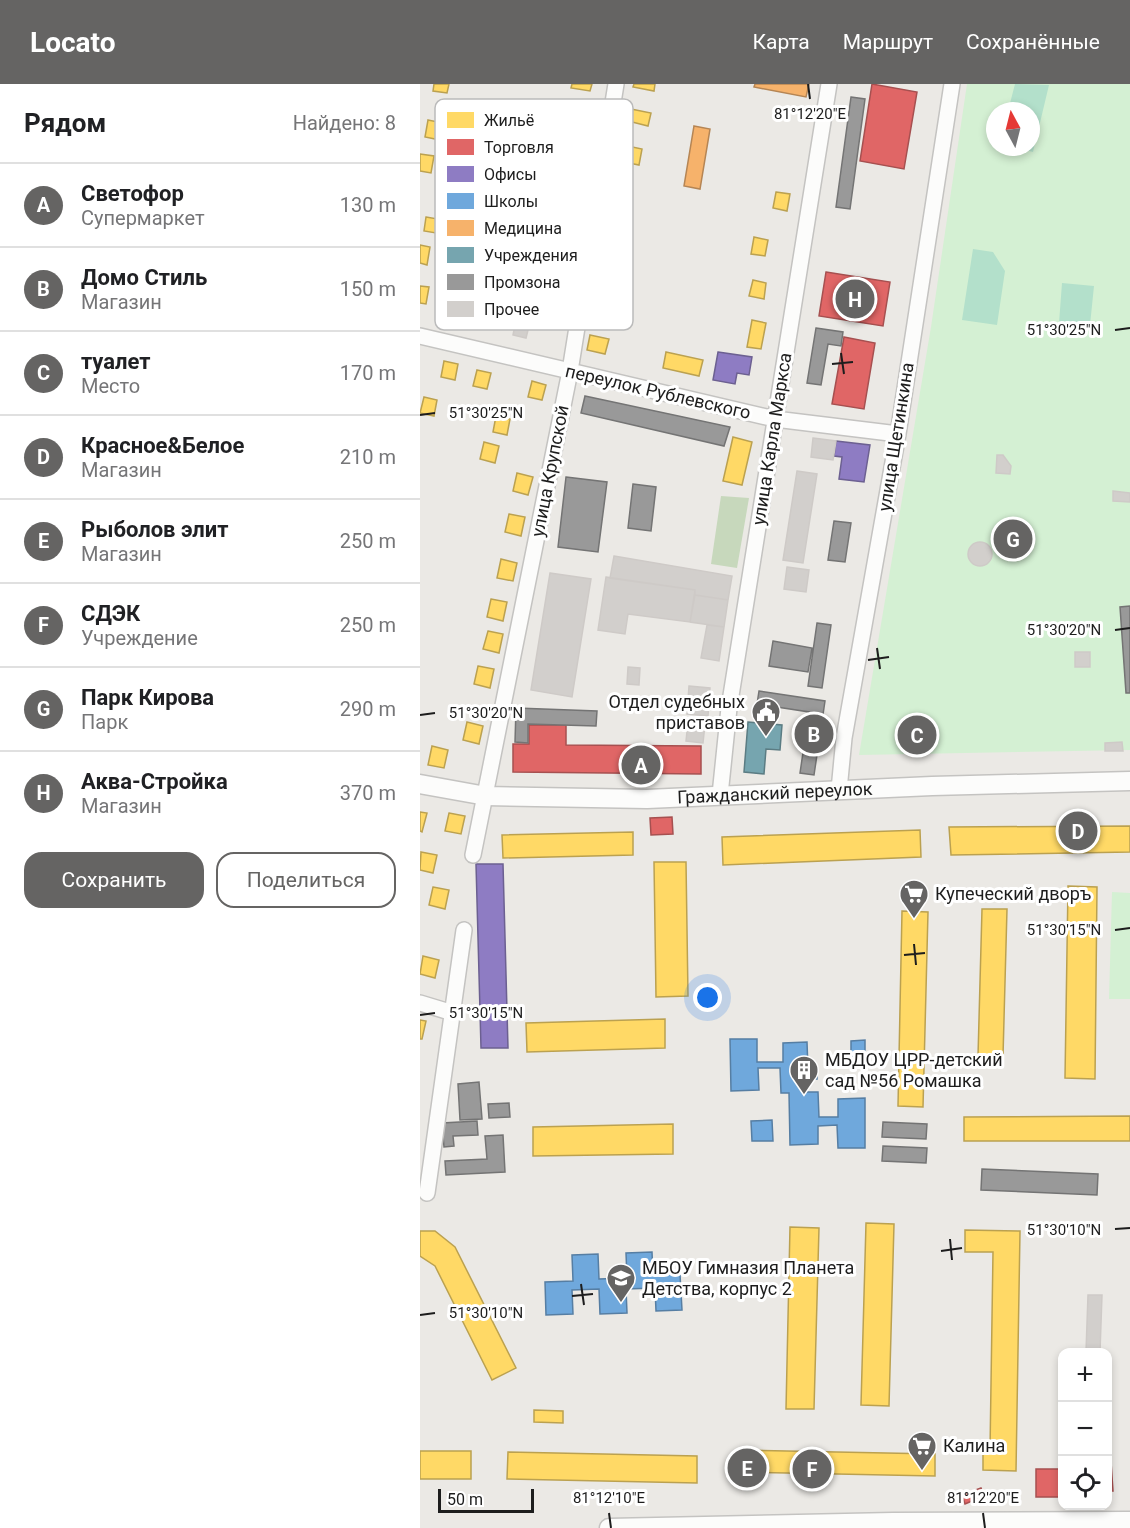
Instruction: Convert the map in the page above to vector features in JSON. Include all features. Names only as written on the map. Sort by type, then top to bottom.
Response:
[{"type":"street","name":"улица Крупской","points":[[614,99],[616,84]]},
{"type":"street","name":"улица Карла Маркса","points":[[720,795],[729,708],[829,84]]},
{"type":"street","name":"улица Щетинкина","points":[[839,790],[844,738],[898,434],[951,84]]},
{"type":"street","name":"улица Крупской","points":[[473,855],[577,330]]},
{"type":"street","name":"переулок Рублевского","points":[[420,336],[775,419],[898,434]]},
{"type":"street","name":"Гражданский переулок","points":[[420,784],[486,796],[647,799],[839,790],[1130,781]]},
{"type":"street","points":[[427,1193],[464,930]]},
{"type":"street","points":[[420,1003],[453,1013]]},
{"type":"street","points":[[609,1528],[1130,1521]]},
{"type":"green space","points":[[967,84],[1130,84],[1130,750],[859,755],[931,327]]},
{"type":"green space","points":[[1015,84],[1049,85],[1040,123],[1040,102],[1010,102]]},
{"type":"green space","points":[[973,249],[993,252],[1005,271],[997,325],[962,320]]},
{"type":"green space","points":[[1062,283],[1094,286],[1090,325],[1059,323]]},
{"type":"green space","points":[[721,496],[749,498],[737,568],[711,564]]},
{"type":"green space","points":[[1112,892],[1130,893],[1130,999],[1109,999]]},
{"type":"building: Жильё","points":[[434,84],[449,84],[447,93],[433,91]]},
{"type":"building: Жильё","points":[[572,84],[592,84],[590,91],[571,88]]},
{"type":"building: Жильё","points":[[634,84],[655,84],[654,91],[633,87]]},
{"type":"building: Жильё","points":[[633,109],[651,113],[648,126],[633,122]]},
{"type":"building: Жильё","points":[[428,120],[435,121],[435,139],[425,137]]},
{"type":"building: Жильё","points":[[633,147],[642,149],[639,165],[633,164]]},
{"type":"building: Жильё","points":[[420,154],[434,156],[431,173],[420,171]]},
{"type":"building: Жильё","points":[[776,192],[790,194],[787,211],[773,208]]},
{"type":"building: Жильё","points":[[426,217],[435,218],[435,233],[424,231]]},
{"type":"building: Жильё","points":[[754,237],[768,240],[765,256],[751,254]]},
{"type":"building: Жильё","points":[[420,245],[430,247],[427,265],[420,263]]},
{"type":"building: Жильё","points":[[753,280],[766,283],[764,299],[749,296]]},
{"type":"building: Жильё","points":[[420,286],[429,287],[426,304],[420,303]]},
{"type":"building: Жильё","points":[[752,320],[766,323],[761,349],[747,347]]},
{"type":"building: Жильё","points":[[590,335],[609,339],[605,354],[587,350]]},
{"type":"building: Жильё","points":[[666,352],[703,360],[699,376],[663,368]]},
{"type":"building: Жильё","points":[[444,361],[458,364],[455,380],[441,377]]},
{"type":"building: Жильё","points":[[477,370],[491,373],[487,389],[473,386]]},
{"type":"building: Жильё","points":[[532,381],[546,385],[542,400],[528,397]]},
{"type":"building: Жильё","points":[[424,397],[437,400],[434,416],[420,413]]},
{"type":"building: Жильё","points":[[496,416],[510,419],[507,435],[493,432]]},
{"type":"building: Жильё","points":[[733,437],[752,442],[742,485],[723,481]]},
{"type":"building: Жильё","points":[[484,442],[499,446],[495,463],[480,459]]},
{"type":"building: Жильё","points":[[517,473],[533,477],[528,495],[513,491]]},
{"type":"building: Жильё","points":[[509,514],[525,517],[521,536],[505,532]]},
{"type":"building: Жильё","points":[[501,559],[517,563],[513,581],[497,578]]},
{"type":"building: Жильё","points":[[491,599],[507,602],[503,621],[487,617]]},
{"type":"building: Жильё","points":[[488,631],[503,634],[499,653],[483,649]]},
{"type":"building: Жильё","points":[[478,666],[494,669],[490,688],[474,684]]},
{"type":"building: Жильё","points":[[467,722],[483,726],[479,744],[463,740]]},
{"type":"building: Жильё","points":[[432,746],[448,750],[444,768],[428,765]]},
{"type":"building: Жильё","points":[[420,812],[427,813],[422,832],[420,831]]},
{"type":"building: Жильё","points":[[449,813],[465,816],[461,834],[445,831]]},
{"type":"building: Жильё","points":[[1130,826],[1130,852],[951,855],[949,827]]},
{"type":"building: Жильё","points":[[920,830],[921,857],[723,865],[722,837]]},
{"type":"building: Жильё","points":[[633,832],[633,855],[503,858],[502,835]]},
{"type":"building: Жильё","points":[[421,852],[437,855],[433,873],[420,870]]},
{"type":"building: Жильё","points":[[654,862],[686,862],[688,996],[656,997]]},
{"type":"building: Жильё","points":[[1068,886],[1097,887],[1095,1079],[1065,1078]]},
{"type":"building: Жильё","points":[[433,887],[449,890],[445,909],[429,905]]},
{"type":"building: Жильё","points":[[982,909],[1007,909],[1003,1056],[978,1056]]},
{"type":"building: Жильё","points":[[902,911],[928,912],[923,1107],[898,1106]]},
{"type":"building: Жильё","points":[[423,956],[439,960],[435,978],[420,974]]},
{"type":"building: Жильё","points":[[665,1019],[665,1048],[527,1052],[526,1023]]},
{"type":"building: Жильё","points":[[420,1020],[426,1021],[422,1039],[420,1039]]},
{"type":"building: Жильё","points":[[1130,1116],[1130,1141],[964,1141],[964,1117]]},
{"type":"building: Жильё","points":[[673,1124],[673,1154],[533,1156],[533,1127]]},
{"type":"building: Жильё","points":[[866,1223],[894,1224],[889,1406],[861,1405]]},
{"type":"building: Жильё","points":[[790,1227],[819,1228],[814,1409],[786,1409]]},
{"type":"building: Жильё","points":[[965,1230],[1020,1231],[1016,1471],[983,1470],[983,1450],[990,1451],[993,1252],[965,1252]]},
{"type":"building: Жильё","points":[[420,1231],[435,1231],[455,1247],[516,1368],[492,1380],[435,1266],[420,1256]]},
{"type":"building: Жильё","points":[[534,1410],[563,1411],[563,1423],[534,1422]]},
{"type":"building: Жильё","points":[[738,1450],[935,1454],[935,1476],[738,1472]]},
{"type":"building: Жильё","points":[[420,1451],[471,1451],[471,1479],[420,1479]]},
{"type":"building: Жильё","points":[[508,1452],[697,1456],[697,1483],[507,1479]]},
{"type":"building: Торговля","points":[[872,84],[917,92],[904,169],[860,161]]},
{"type":"building: Торговля","points":[[826,272],[890,282],[883,326],[819,316]]},
{"type":"building: Торговля","points":[[844,337],[875,343],[864,409],[832,404]]},
{"type":"building: Торговля","points":[[529,725],[566,725],[566,745],[701,746],[701,774],[513,772],[513,744],[529,744]]},
{"type":"building: Торговля","points":[[672,817],[673,834],[651,835],[650,818]]},
{"type":"building: Торговля","points":[[1036,1469],[1058,1469],[1058,1497],[1036,1497]]},
{"type":"building: Торговля","points":[[981,1488],[984,1496],[965,1504],[962,1495]]},
{"type":"building: Офисы","points":[[718,352],[752,357],[749,375],[737,373],[735,384],[713,380]]},
{"type":"building: Офисы","points":[[836,441],[870,445],[864,482],[839,479],[842,457],[834,456]]},
{"type":"building: Офисы","points":[[476,864],[503,864],[508,1048],[481,1048]]},
{"type":"building: Школы","name":"МБДОУ ЦРР-детский сад №56 Ромашка","points":[[730,1039],[757,1039],[757,1062],[783,1062],[783,1043],[807,1042],[808,1069],[817,1069],[817,1079],[806,1079],[807,1092],[818,1092],[819,1117],[838,1117],[838,1099],[865,1098],[865,1148],[838,1148],[837,1125],[818,1126],[818,1144],[790,1145],[789,1093],[781,1093],[780,1068],[758,1068],[759,1090],[731,1091]]},
{"type":"building: Школы","points":[[865,1040],[865,1056],[851,1056],[851,1041]]},
{"type":"building: Школы","points":[[772,1120],[773,1141],[752,1141],[751,1121]]},
{"type":"building: Школы","points":[[652,1252],[653,1275],[680,1274],[682,1310],[656,1311],[655,1288],[626,1289],[627,1313],[600,1314],[599,1289],[572,1290],[573,1314],[546,1315],[545,1282],[573,1281],[572,1255],[598,1254],[599,1279],[627,1278],[626,1253]]},
{"type":"building: Медицина","points":[[755,84],[809,84],[806,97],[754,87]]},
{"type":"building: Медицина","points":[[694,126],[710,129],[700,189],[684,186]]},
{"type":"building: Учреждения","points":[[748,722],[782,725],[780,750],[766,749],[764,774],[744,772]]},
{"type":"building: Промзона","points":[[851,97],[865,99],[850,209],[836,207]]},
{"type":"building: Промзона","points":[[816,328],[843,332],[841,346],[828,344],[821,385],[807,383]]},
{"type":"building: Промзона","points":[[585,396],[730,427],[724,446],[581,413]]},
{"type":"building: Промзона","points":[[566,477],[607,482],[598,552],[558,547]]},
{"type":"building: Промзона","points":[[633,484],[656,487],[651,531],[628,528]]},
{"type":"building: Промзона","points":[[834,521],[851,523],[845,562],[828,560]]},
{"type":"building: Промзона","points":[[1130,606],[1130,693],[1126,693],[1120,607]]},
{"type":"building: Промзона","points":[[817,623],[831,625],[822,688],[808,686]]},
{"type":"building: Промзона","points":[[773,641],[812,648],[808,672],[769,666]]},
{"type":"building: Промзона","points":[[759,691],[825,701],[814,775],[800,773],[809,712],[757,704]]},
{"type":"building: Промзона","points":[[516,708],[597,711],[596,726],[528,724],[528,743],[515,742]]},
{"type":"building: Промзона","points":[[479,1082],[482,1119],[460,1120],[458,1084]]},
{"type":"building: Промзона","points":[[509,1103],[510,1117],[489,1118],[488,1104]]},
{"type":"building: Промзона","points":[[477,1121],[478,1135],[453,1136],[454,1146],[444,1147],[442,1123]]},
{"type":"building: Промзона","points":[[883,1122],[927,1124],[926,1139],[882,1137]]},
{"type":"building: Промзона","points":[[503,1135],[505,1172],[446,1175],[445,1161],[487,1159],[485,1136]]},
{"type":"building: Промзона","points":[[883,1146],[927,1148],[926,1163],[882,1161]]},
{"type":"building: Промзона","points":[[982,1169],[1098,1174],[1097,1195],[981,1190]]},
{"type":"building: Прочее","points":[[514,330],[528,330],[526,338],[513,335]]},
{"type":"building: Прочее","points":[[813,438],[836,441],[833,460],[811,457]]},
{"type":"building: Прочее","points":[[997,455],[1003,455],[1011,466],[1010,474],[996,473]]},
{"type":"building: Прочее","points":[[797,471],[817,474],[803,563],[783,560]]},
{"type":"building: Прочее","points":[[1113,491],[1130,493],[1130,502],[1113,501]]},
{"type":"building: Прочее","points":[[980,542],[988,546],[992,554],[988,562],[980,566],[972,562],[968,554],[972,546]]},
{"type":"building: Прочее","points":[[614,556],[732,576],[728,600],[695,595],[695,590],[610,578]]},
{"type":"building: Прочее","points":[[787,567],[809,570],[806,592],[784,589]]},
{"type":"building: Прочее","points":[[550,573],[591,579],[572,697],[531,690]]},
{"type":"building: Прочее","points":[[606,577],[695,590],[690,622],[628,614],[625,634],[598,630]]},
{"type":"building: Прочее","points":[[695,595],[728,600],[724,627],[690,622]]},
{"type":"building: Прочее","points":[[707,625],[724,627],[719,661],[701,658]]},
{"type":"building: Прочее","points":[[1075,652],[1090,652],[1090,667],[1075,667]]},
{"type":"building: Прочее","points":[[628,667],[640,668],[639,685],[627,684]]},
{"type":"building: Прочее","points":[[689,686],[710,688],[708,716],[687,714]]},
{"type":"building: Прочее","points":[[688,722],[705,724],[703,743],[686,741]]},
{"type":"building: Прочее","points":[[1122,742],[1123,751],[1105,751],[1105,743]]},
{"type":"building: Прочее","points":[[1088,1295],[1102,1295],[1100,1348],[1086,1348]]},
{"type":"place","name":"Аква-Стройка","points":[[855,299]]},
{"type":"place","name":"Парк Кирова","points":[[1013,539]]},
{"type":"place","name":"Домо Стиль","points":[[814,734]]},
{"type":"place","name":"туалет","points":[[917,735]]},
{"type":"place","name":"Отдел судебных приставов","points":[[766,738]]},
{"type":"place","name":"Светофор","points":[[641,765]]},
{"type":"place","name":"Красное&Белое","points":[[1078,831]]},
{"type":"place","name":"Купеческий дворъ","points":[[914,920]]},
{"type":"place","name":"МБДОУ ЦРР-детский сад №56 Ромашка","points":[[804,1096]]},
{"type":"place","name":"МБОУ Гимназия Планета Детства, корпус 2","points":[[621,1304]]},
{"type":"place","name":"Рыболов элит","points":[[747,1468]]},
{"type":"place","name":"СДЭК","points":[[812,1469]]},
{"type":"place","name":"Калина","points":[[922,1472]]}]
